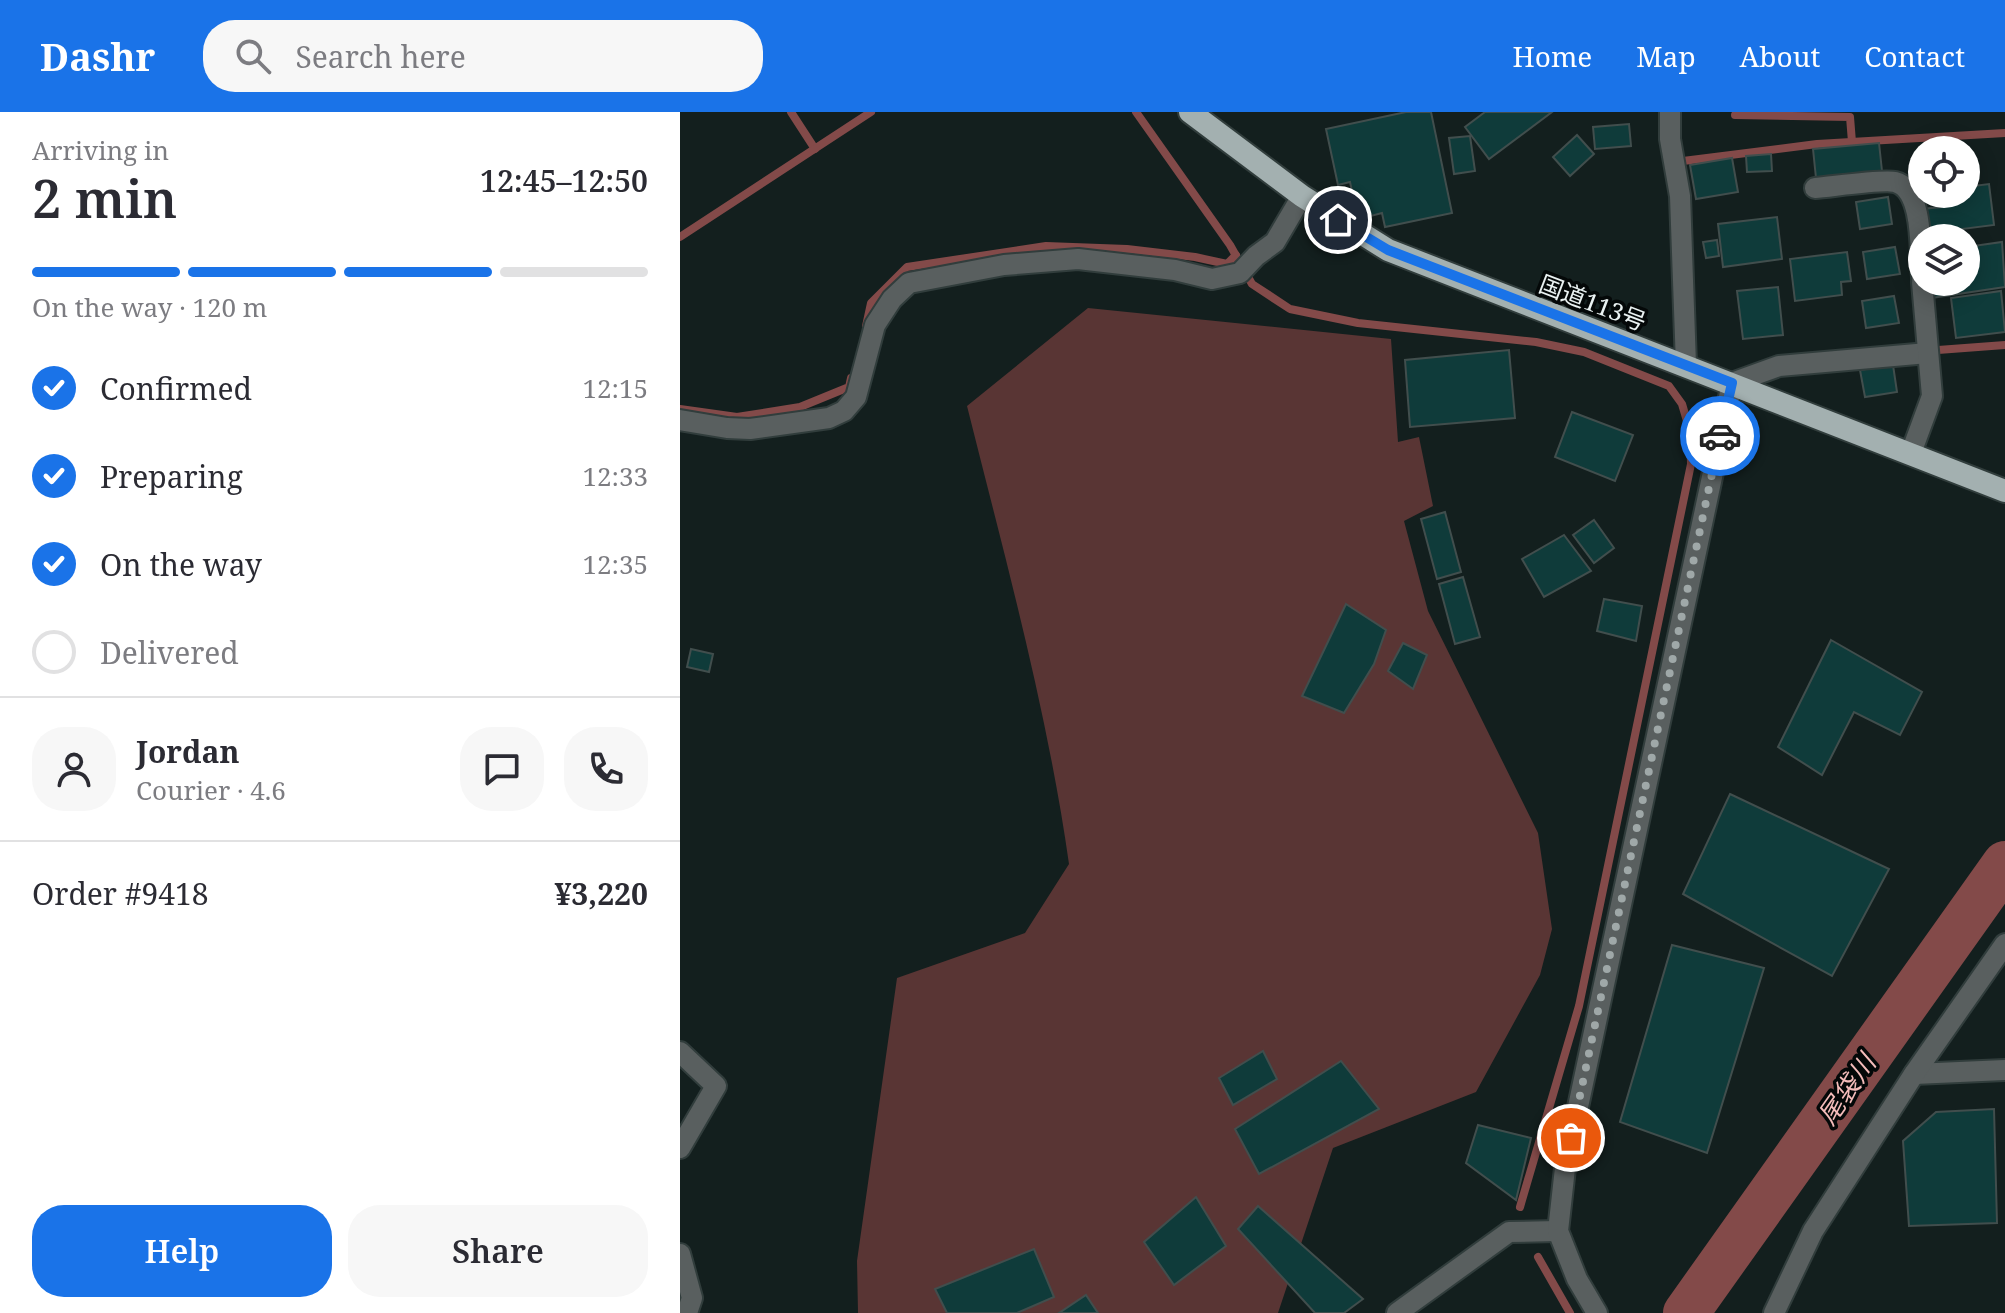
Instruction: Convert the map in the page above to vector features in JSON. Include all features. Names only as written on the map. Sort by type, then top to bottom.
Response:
[{"type":"highway","name":"国道113号","points":[[1190,112],[1302,196],[1388,250],[2005,491]]},
{"type":"street","points":[[1670,112],[1670,139],[1680,196],[1686,365]]},
{"type":"street","points":[[1815,188],[1894,181],[1908,189],[1916,201],[1918,224]]},
{"type":"street","points":[[680,420],[750,429],[829,418],[844,411],[856,397],[875,325],[892,299],[909,283],[1004,265],[1078,259],[1175,270],[1212,279],[1240,273],[1275,242],[1302,196]]},
{"type":"street","points":[[1911,453],[1932,396],[1923,296]]},
{"type":"street","points":[[1597,1313],[1577,1279],[1558,1231],[1565,1168],[1732,383],[1779,366],[1928,353]]},
{"type":"street","points":[[1774,1313],[1813,1231],[1914,1074],[2005,944]]},
{"type":"street","points":[[680,1052],[716,1086],[680,1148]]},
{"type":"street","points":[[1914,1074],[2005,1070]]},
{"type":"street","points":[[1397,1313],[1509,1232],[1558,1231]]},
{"type":"street","points":[[680,1254],[692,1298],[687,1313]]},
{"type":"shaded area","points":[[1088,308],[1391,339],[1398,442],[1419,437],[1433,506],[1404,521],[1428,611],[1538,833],[1552,929],[1540,975],[1476,1092],[1333,1148],[1278,1313],[858,1313],[857,1261],[897,978],[1025,933],[1069,864],[1037,691],[967,406]]},
{"type":"building","points":[[1406,112],[1431,112],[1452,213],[1385,227],[1382,213],[1367,217],[1356,209],[1350,182],[1338,185],[1326,129]]},
{"type":"building","points":[[1485,112],[1552,112],[1489,159],[1465,127]]},
{"type":"building","points":[[1629,124],[1631,146],[1595,149],[1593,127]]},
{"type":"building","points":[[1577,135],[1594,154],[1570,176],[1553,157]]},
{"type":"building","points":[[1470,136],[1475,171],[1454,174],[1449,138]]},
{"type":"building","points":[[1879,143],[1882,171],[1816,178],[1813,149]]},
{"type":"building","points":[[1771,154],[1772,171],[1747,172],[1746,156]]},
{"type":"building","points":[[1732,158],[1738,192],[1696,199],[1690,165]]},
{"type":"building","points":[[1989,184],[1994,225],[1924,224],[1922,209],[1980,208],[1980,185]]},
{"type":"building","points":[[1888,197],[1892,224],[1860,229],[1856,202]]},
{"type":"building","points":[[1777,217],[1782,259],[1723,267],[1718,224]]},
{"type":"building","points":[[1717,240],[1719,256],[1706,258],[1703,242]]},
{"type":"building","points":[[2002,242],[2005,287],[1980,291],[1980,245]]},
{"type":"building","points":[[1895,247],[1900,274],[1867,279],[1863,252]]},
{"type":"building","points":[[1847,252],[1851,281],[1841,282],[1842,295],[1795,301],[1790,259]]},
{"type":"building","points":[[1778,287],[1783,335],[1743,339],[1737,291]]},
{"type":"building","points":[[2001,291],[2005,332],[1956,338],[1951,298]]},
{"type":"building","points":[[1894,296],[1899,323],[1866,328],[1862,301]]},
{"type":"building","points":[[1509,350],[1515,418],[1410,427],[1405,360]]},
{"type":"building","points":[[1893,365],[1897,392],[1865,397],[1860,370]]},
{"type":"building","points":[[1572,412],[1633,435],[1615,481],[1555,457]]},
{"type":"building","points":[[1445,512],[1461,572],[1437,579],[1421,519]]},
{"type":"building","points":[[1594,520],[1614,548],[1594,563],[1573,535]]},
{"type":"building","points":[[1564,535],[1591,571],[1544,597],[1522,559]]},
{"type":"building","points":[[1463,577],[1480,637],[1455,644],[1439,584]]},
{"type":"building","points":[[1604,599],[1642,606],[1636,641],[1597,631]]},
{"type":"building","points":[[1346,604],[1386,630],[1374,664],[1344,713],[1302,696]]},
{"type":"building","points":[[1831,640],[1922,692],[1900,735],[1854,712],[1822,775],[1778,747]]},
{"type":"building","points":[[1403,643],[1427,655],[1413,689],[1388,671]]},
{"type":"building","points":[[691,649],[713,654],[709,672],[687,667]]},
{"type":"building","points":[[1730,794],[1889,869],[1832,976],[1683,894]]},
{"type":"building","points":[[1672,945],[1764,968],[1707,1153],[1620,1122]]},
{"type":"building","points":[[1263,1051],[1277,1079],[1233,1105],[1219,1078]]},
{"type":"building","points":[[1341,1061],[1379,1109],[1259,1174],[1235,1129]]},
{"type":"building","points":[[1994,1109],[1997,1223],[1909,1226],[1903,1141],[1936,1112]]},
{"type":"building","points":[[1478,1125],[1531,1138],[1516,1200],[1466,1163]]},
{"type":"building","points":[[1196,1197],[1226,1246],[1174,1285],[1144,1242]]},
{"type":"building","points":[[1258,1206],[1363,1299],[1344,1313],[1315,1313],[1238,1229]]},
{"type":"building","points":[[1034,1249],[1054,1297],[1017,1313],[947,1313],[935,1289]]},
{"type":"building","points":[[1086,1295],[1098,1313],[1059,1313]]},
{"type":"waterway","points":[[791,112],[815,149]]},
{"type":"waterway","points":[[680,237],[871,112]]},
{"type":"waterway","points":[[1136,112],[1230,245],[1252,284],[1290,309],[1358,323],[1536,342],[1584,352],[1669,386],[1682,404],[1690,431],[1691,464],[1579,1006],[1520,1207]]},
{"type":"waterway","points":[[1735,115],[1850,117],[1852,142]]},
{"type":"waterway","points":[[1683,161],[1817,144],[2005,133]]},
{"type":"waterway","points":[[866,326],[871,303],[907,267],[1046,246],[1127,249],[1227,264],[1236,255]]},
{"type":"waterway","points":[[1938,350],[2005,345]]},
{"type":"waterway","points":[[680,409],[737,417],[800,407],[849,387],[851,378]]},
{"type":"waterway","name":"尾袋川","points":[[1686,1313],[2005,864]]},
{"type":"waterway","points":[[1538,1257],[1570,1313]]},
{"type":"way so far","points":[[1571,1138],[1720,436]]},
{"type":"route","points":[[1338,220],[1388,250],[1732,383],[1720,436]]}]
